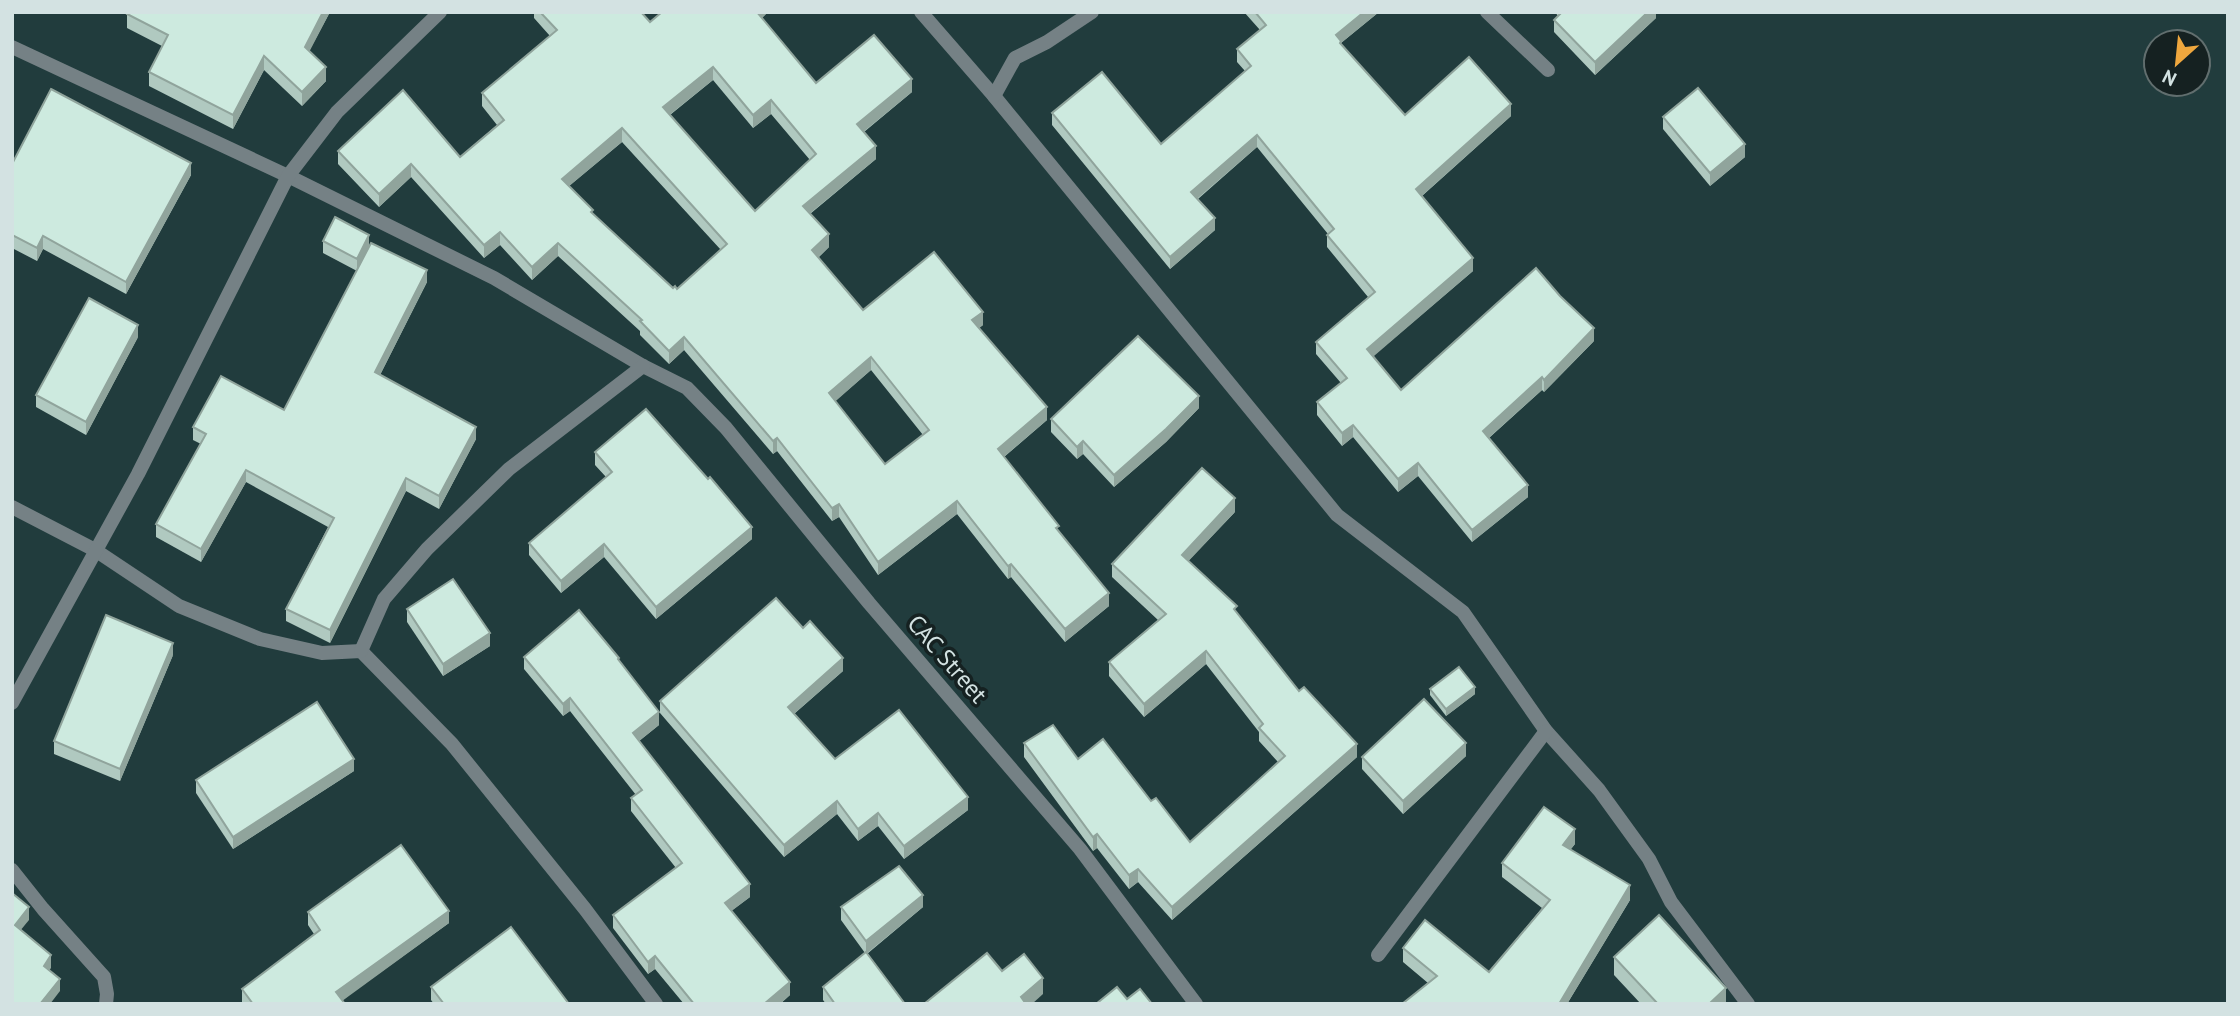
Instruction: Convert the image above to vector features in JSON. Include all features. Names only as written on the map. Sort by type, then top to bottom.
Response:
[{"type":"street","points":[[12,703],[138,474],[288,176],[337,112],[440,12]]},
{"type":"street","points":[[920,12],[994,96],[1337,515],[1463,612],[1546,731],[1606,800],[1649,859],[1671,902],[1748,1004]]},
{"type":"street","points":[[994,96],[1015,58],[1047,42],[1092,12]]},
{"type":"street","points":[[1487,12],[1548,70]]},
{"type":"street","name":"CAC Street","points":[[12,47],[288,176],[494,278],[643,366],[687,388],[726,428],[869,603],[1080,849],[1196,1004]]},
{"type":"street","points":[[361,651],[384,599],[428,549],[509,469],[643,366]]},
{"type":"street","points":[[12,507],[95,550],[179,606],[260,639],[323,653],[361,651],[452,744],[585,909],[656,1004]]},
{"type":"street","points":[[1378,956],[1546,731]]},
{"type":"street","points":[[12,870],[104,977],[106,1004]]},
{"type":"building","points":[[323,12],[305,47],[326,67],[302,92],[264,56],[233,115],[149,72],[168,35],[127,14]]},
{"type":"building","points":[[540,12],[641,12],[650,22],[662,12],[757,12],[816,83],[874,35],[912,79],[857,124],[876,146],[803,206],[829,234],[812,250],[863,310],[934,252],[983,312],[972,320],[1047,407],[998,449],[1059,526],[1056,528],[1109,593],[1065,629],[1011,564],[1008,566],[957,501],[878,562],[839,504],[832,508],[777,438],[773,441],[684,337],[669,351],[640,321],[642,320],[558,243],[532,267],[500,232],[484,245],[411,164],[379,194],[338,151],[403,90],[460,157],[504,120],[482,93],[557,30]],"holes":[[[713,67],[753,115],[771,100],[816,154],[755,211],[663,107]],[[622,128],[727,244],[677,289],[675,286],[673,288],[591,212],[593,210],[562,179]],[[871,357],[929,430],[885,464],[829,393]]]},
{"type":"building","points":[[1255,12],[1364,12],[1336,35],[1340,43],[1405,115],[1469,57],[1511,104],[1416,189],[1473,258],[1367,349],[1401,390],[1536,268],[1560,296],[1594,328],[1544,380],[1542,377],[1483,431],[1528,485],[1472,530],[1418,463],[1398,479],[1353,425],[1342,433],[1317,402],[1347,378],[1316,342],[1375,292],[1327,235],[1334,229],[1257,135],[1191,192],[1215,218],[1170,257],[1052,113],[1102,72],[1161,144],[1251,66],[1237,49],[1266,25]]},
{"type":"building","points":[[1562,12],[1648,12],[1595,62],[1554,20]]},
{"type":"building","points":[[1698,88],[1745,144],[1710,173],[1663,117]]},
{"type":"building","points":[[51,89],[191,163],[126,282],[43,236],[37,248],[12,235],[12,164]]},
{"type":"building","points":[[335,217],[369,235],[357,259],[323,241]]},
{"type":"building","points":[[371,243],[427,270],[375,372],[476,427],[439,496],[406,478],[330,630],[286,609],[334,518],[246,470],[201,549],[156,524],[206,434],[193,427],[221,376],[284,410]]},
{"type":"building","points":[[89,298],[138,325],[86,422],[36,395]]},
{"type":"building","points":[[1138,336],[1199,396],[1114,475],[1083,441],[1077,447],[1051,419]]},
{"type":"building","points":[[646,409],[708,479],[710,477],[752,527],[656,607],[604,544],[561,581],[529,543],[612,472],[595,452]]},
{"type":"building","points":[[1202,468],[1235,498],[1182,555],[1237,606],[1234,609],[1299,691],[1304,687],[1357,744],[1172,907],[1138,869],[1129,875],[1097,834],[1093,837],[1024,743],[1053,725],[1078,759],[1103,739],[1151,801],[1156,798],[1190,842],[1285,756],[1259,728],[1263,724],[1206,651],[1144,704],[1109,662],[1166,614],[1112,564]]},
{"type":"building","points":[[453,579],[490,633],[443,664],[407,609]]},
{"type":"building","points":[[776,598],[803,628],[810,621],[843,658],[788,707],[835,759],[899,710],[968,797],[904,846],[878,813],[858,829],[837,801],[784,845],[660,701]]},
{"type":"building","points":[[579,610],[659,712],[633,733],[750,884],[725,903],[790,982],[764,1004],[694,1004],[655,956],[648,962],[613,915],[682,863],[631,798],[642,790],[570,698],[563,704],[524,657]]},
{"type":"building","points":[[106,615],[173,643],[120,769],[54,741]]},
{"type":"building","points":[[1459,667],[1475,687],[1446,709],[1430,689]]},
{"type":"building","points":[[1424,699],[1466,743],[1403,801],[1362,757]]},
{"type":"building","points":[[317,702],[354,759],[233,837],[196,780]]},
{"type":"building","points":[[1544,807],[1575,829],[1563,845],[1630,885],[1559,1004],[1402,1004],[1437,976],[1403,948],[1425,920],[1489,972],[1550,900],[1502,863]]},
{"type":"building","points":[[401,845],[449,911],[336,992],[345,1004],[253,1004],[242,989],[320,930],[308,912]]},
{"type":"building","points":[[899,866],[923,895],[866,941],[841,907]]},
{"type":"building","points":[[12,893],[29,907],[15,925],[51,955],[44,966],[60,979],[40,1004],[12,1004]]},
{"type":"building","points":[[1659,915],[1726,988],[1709,1004],[1658,1004],[1614,957]]},
{"type":"building","points":[[511,927],[569,1004],[444,1004],[431,987]]},
{"type":"building","points":[[866,952],[905,1004],[835,1004],[823,987]]},
{"type":"building","points":[[987,953],[1002,971],[1024,954],[1043,978],[1021,997],[1026,1004],[924,1004]]},
{"type":"building","points":[[1117,987],[1127,999],[1140,989],[1152,1004],[1096,1004]]}]
